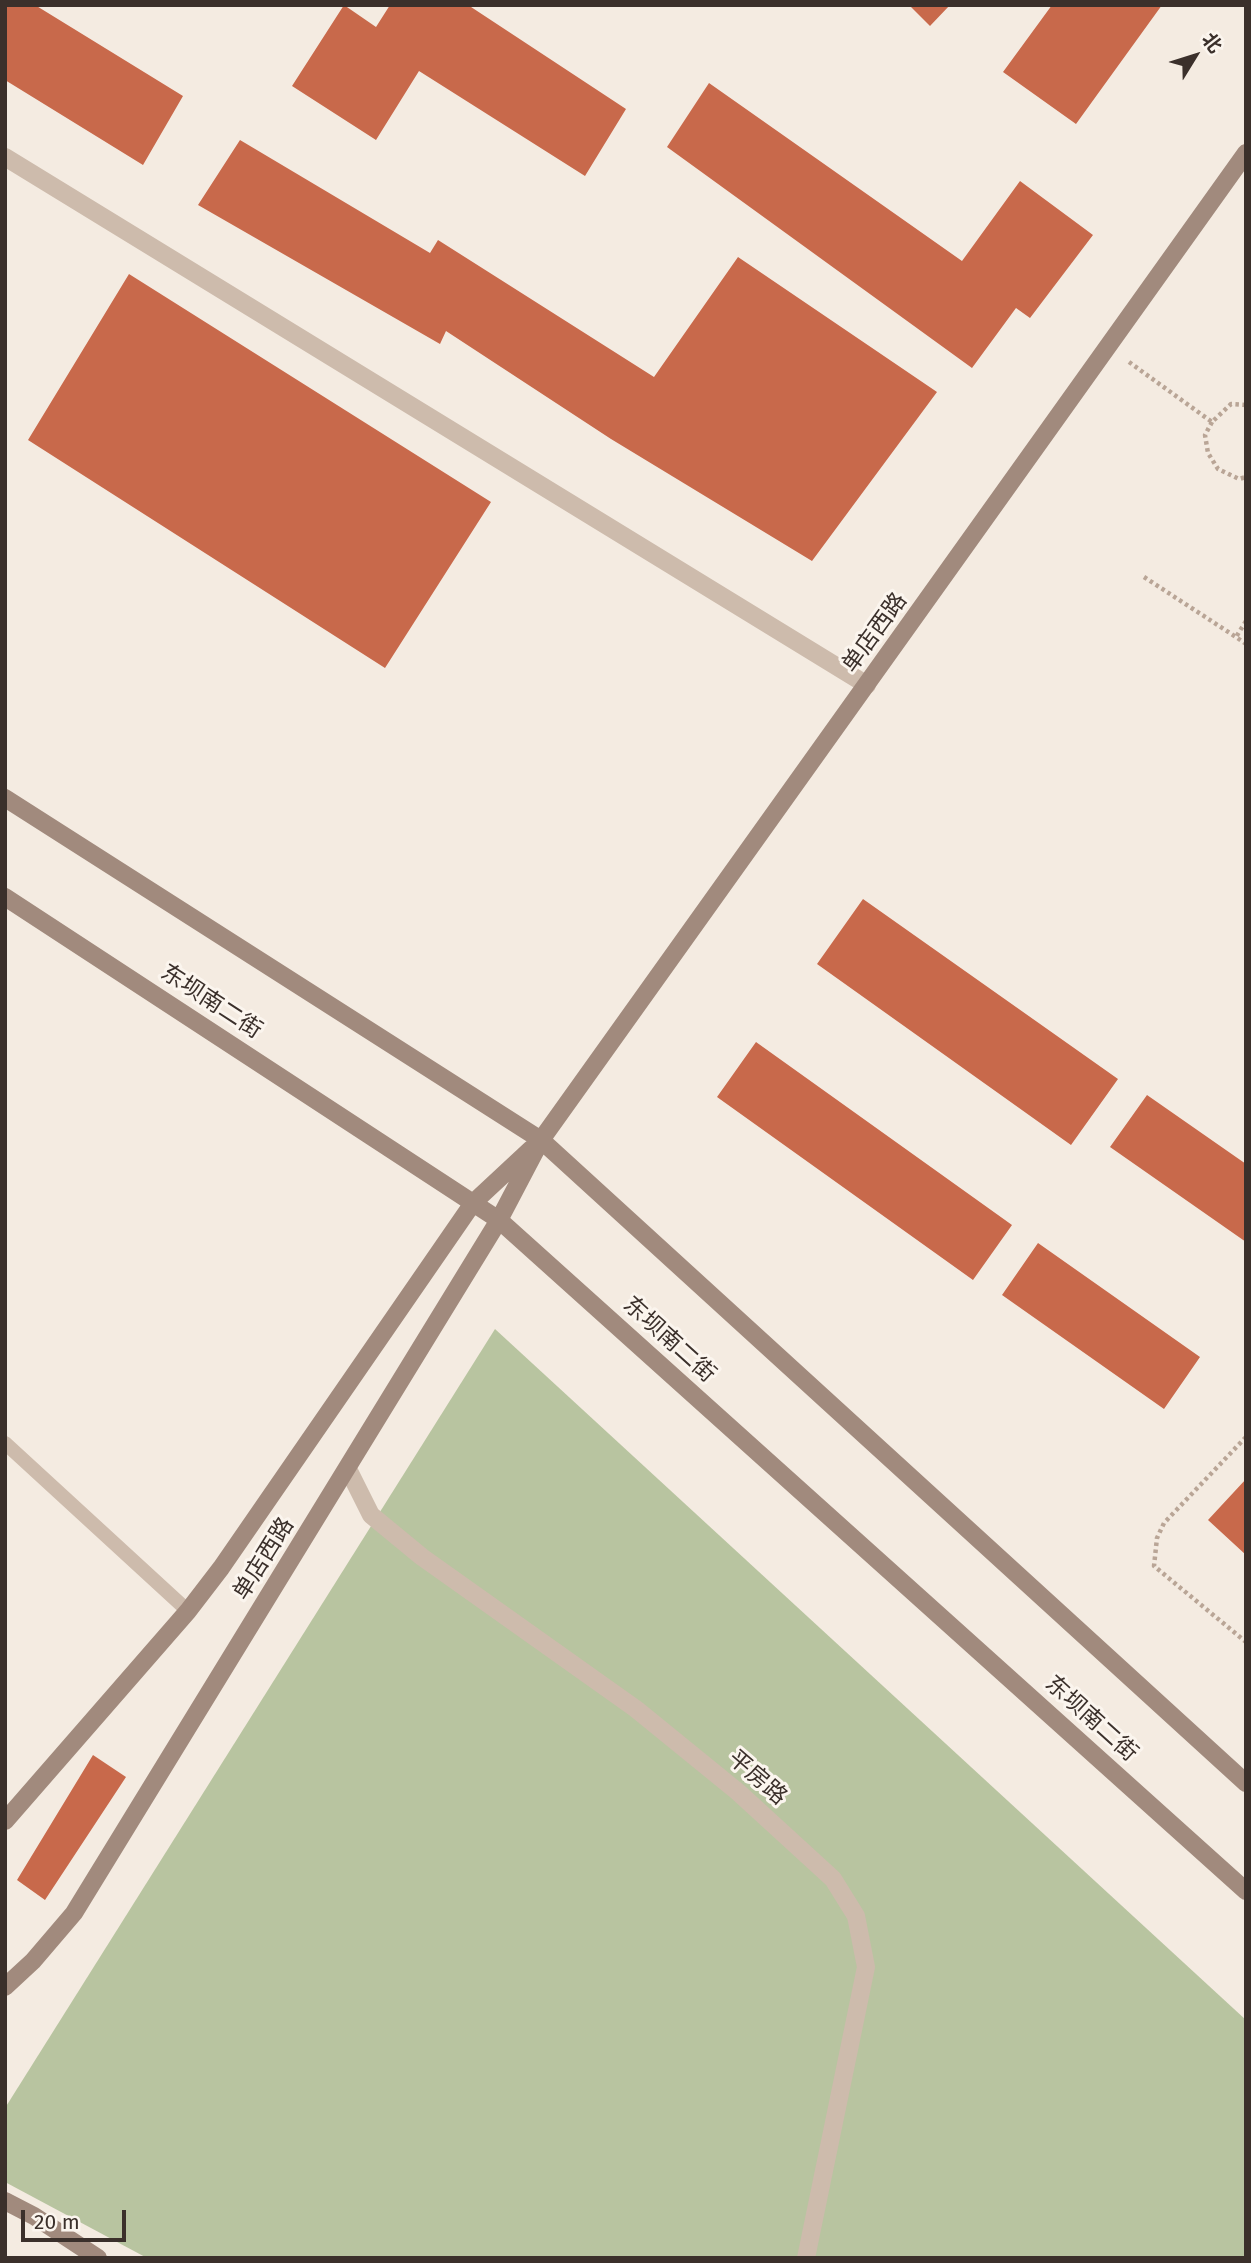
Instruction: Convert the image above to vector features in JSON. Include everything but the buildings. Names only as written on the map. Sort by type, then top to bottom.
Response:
[{"type":"street","name":"单店西路","points":[[5,1987],[33,1961],[74,1913],[499,1220],[541,1140],[1246,153]]},
{"type":"street","points":[[5,157],[867,685]]},
{"type":"street","points":[[5,798],[541,1140],[1246,1783]]},
{"type":"street","name":"东坝南二街","points":[[5,897],[499,1220],[1246,1891]]},
{"type":"street","name":"单店西路","points":[[5,1821],[188,1611],[221,1569],[473,1203],[541,1140]]},
{"type":"street","name":"平房路","points":[[348,1469],[371,1515],[422,1557],[636,1709],[738,1792],[833,1879],[856,1916],[866,1967],[806,2258]]},
{"type":"street","points":[[5,2202],[34,2216],[98,2258]]},
{"type":"lane","points":[[5,1443],[188,1611]]},
{"type":"path","points":[[1108,347],[1212,422]]},
{"type":"path","points":[[1246,405],[1231,404],[1212,422],[1205,435],[1208,453],[1219,469],[1239,479],[1246,477]]},
{"type":"path","points":[[1144,577],[1246,644]]},
{"type":"path","points":[[1236,637],[1246,621]]},
{"type":"path","points":[[1246,1437],[1164,1523],[1157,1538],[1154,1566],[1246,1642]]},
{"type":"green space","points":[[495,1329],[1246,2020],[1246,2258],[147,2258],[5,2182],[5,2108]]}]
